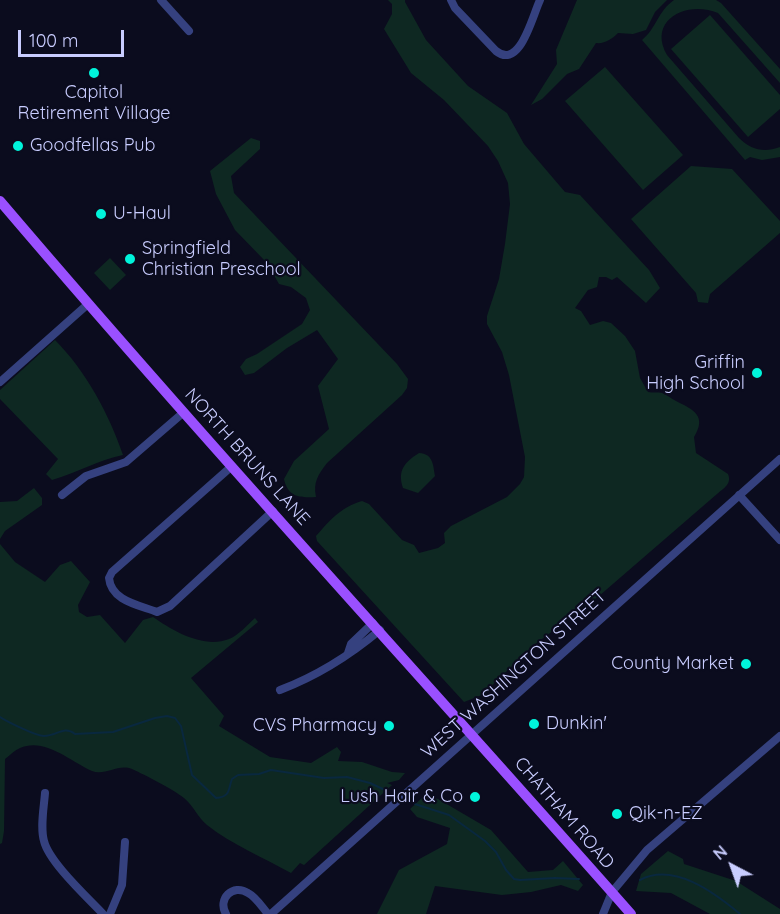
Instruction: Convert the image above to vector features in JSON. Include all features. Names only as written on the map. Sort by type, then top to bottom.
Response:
[{"type":"main road","name":"NORTH BRUNS LANE","points":[[0,201],[88,304],[472,733]]},
{"type":"main road","name":"CHATHAM ROAD","points":[[472,733],[632,914]]},
{"type":"street","points":[[161,0],[189,31]]},
{"type":"street","points":[[451,0],[455,8],[496,51],[503,56],[509,56],[518,51],[540,0]]},
{"type":"street","points":[[0,382],[88,304]]},
{"type":"street","points":[[62,495],[86,476],[126,462],[184,412]]},
{"type":"street","name":"WEST WASHINGTON STREET","points":[[273,913],[780,459]]},
{"type":"street","points":[[232,465],[112,572],[109,578],[112,590],[119,597],[157,612],[163,611],[273,511]]},
{"type":"street","points":[[739,495],[780,540]]},
{"type":"street","points":[[280,690],[319,674],[348,653],[357,650],[376,627]]},
{"type":"street","points":[[603,914],[612,892],[655,842],[780,736]]},
{"type":"street","points":[[45,793],[43,839],[48,850],[55,861],[103,914]]},
{"type":"street","points":[[110,914],[122,885],[125,842]]},
{"type":"street","points":[[226,914],[222,907],[224,900],[228,894],[239,890],[250,893],[273,913]]},
{"type":"green space","points":[[388,0],[405,0],[426,40],[468,86],[507,113],[524,144],[565,192],[580,195],[649,270],[660,288],[646,303],[617,277],[612,280],[599,277],[597,287],[588,290],[575,308],[581,311],[590,325],[603,321],[611,323],[625,336],[635,351],[640,378],[648,392],[664,394],[697,414],[699,424],[694,437],[696,453],[728,474],[729,477],[725,488],[599,596],[534,645],[482,695],[464,702],[317,541],[316,536],[331,519],[362,501],[369,504],[402,540],[414,545],[419,553],[438,548],[445,543],[444,533],[451,526],[507,497],[524,477],[525,457],[509,375],[502,352],[487,324],[487,316],[499,279],[505,244],[510,204],[508,183],[488,146],[444,100],[411,73],[384,29],[392,14],[392,4]]},
{"type":"green space","points":[[577,0],[667,0],[655,12],[646,30],[633,34],[618,33],[608,41],[596,43],[579,69],[567,74],[542,99],[531,105],[557,64],[556,50]]},
{"type":"green space","points":[[674,0],[716,0],[721,3],[780,69],[780,83],[718,13],[694,9],[683,11],[666,23],[662,32],[662,43],[667,55],[739,138],[758,149],[769,150],[780,147],[780,157],[762,160],[750,157],[745,160],[642,40],[651,31],[664,9]]},
{"type":"green space","points":[[710,15],[780,95],[780,109],[748,137],[671,49]]},
{"type":"green space","points":[[605,67],[683,155],[643,190],[565,101]]},
{"type":"green space","points":[[251,138],[260,141],[260,149],[231,176],[234,193],[397,364],[408,379],[407,388],[402,395],[327,463],[317,479],[316,497],[304,497],[291,493],[284,479],[294,461],[329,429],[318,386],[338,359],[317,330],[287,348],[254,373],[245,375],[240,367],[246,359],[302,324],[310,310],[306,298],[291,287],[279,284],[267,263],[235,230],[216,194],[210,171]]},
{"type":"green space","points":[[691,166],[732,169],[780,221],[780,233],[710,294],[708,303],[698,302],[696,293],[631,219]]},
{"type":"green space","points":[[110,258],[126,275],[110,290],[94,273]]},
{"type":"green space","points":[[55,340],[77,365],[95,394],[111,424],[123,455],[52,480],[46,474],[58,459],[0,399],[0,390]]},
{"type":"green space","points":[[419,453],[430,458],[435,476],[418,493],[403,488],[401,476],[406,463]]},
{"type":"green space","points":[[34,488],[42,498],[42,505],[5,531],[0,539],[0,502],[17,501]]},
{"type":"green space","points":[[0,544],[15,562],[45,582],[60,565],[71,561],[90,582],[78,605],[79,612],[87,617],[100,615],[125,643],[143,620],[153,617],[179,633],[209,642],[219,642],[232,637],[255,618],[258,622],[191,678],[224,716],[219,726],[270,757],[311,763],[337,747],[341,752],[338,761],[362,762],[392,772],[405,773],[399,780],[387,783],[392,785],[304,865],[300,863],[291,873],[216,832],[204,822],[184,798],[132,769],[122,767],[102,772],[92,771],[58,752],[29,745],[18,749],[5,759],[4,831],[0,844]]},
{"type":"green space","points":[[425,795],[438,799],[491,830],[528,872],[553,870],[563,861],[583,885],[578,891],[561,885],[531,892],[502,895],[435,886],[426,914],[377,914],[399,870],[447,844],[450,828],[417,817],[410,809]]},
{"type":"green space","points":[[668,851],[683,859],[684,864],[736,881],[780,909],[780,914],[710,914],[671,893],[636,891],[641,874]]},
{"type":"waterway","points":[[0,717],[44,736],[64,731],[75,734],[113,732],[155,718],[167,716],[175,718],[181,726],[192,775],[216,798],[227,794],[232,779],[238,775],[259,774],[271,770],[324,778],[347,777],[385,790]]},
{"type":"waterway","points":[[415,804],[449,815],[485,841],[496,852],[514,879],[579,879]]},
{"type":"waterway","points":[[640,880],[653,875],[680,877],[719,897],[740,914]]},
{"type":"place","name":"Capitol Retirement Village","points":[[94,73]]},
{"type":"place","name":"Goodfellas Pub","points":[[18,146]]},
{"type":"place","name":"U-Haul","points":[[101,214]]},
{"type":"place","name":"Springfield Christian Preschool","points":[[130,259]]},
{"type":"place","name":"Griffin High School","points":[[757,373]]},
{"type":"place","name":"County Market","points":[[746,664]]},
{"type":"place","name":"Dunkin'","points":[[534,724]]},
{"type":"place","name":"CVS Pharmacy","points":[[389,726]]},
{"type":"place","name":"Lush Hair & Co","points":[[475,797]]},
{"type":"place","name":"Qik-n-EZ","points":[[617,814]]}]
